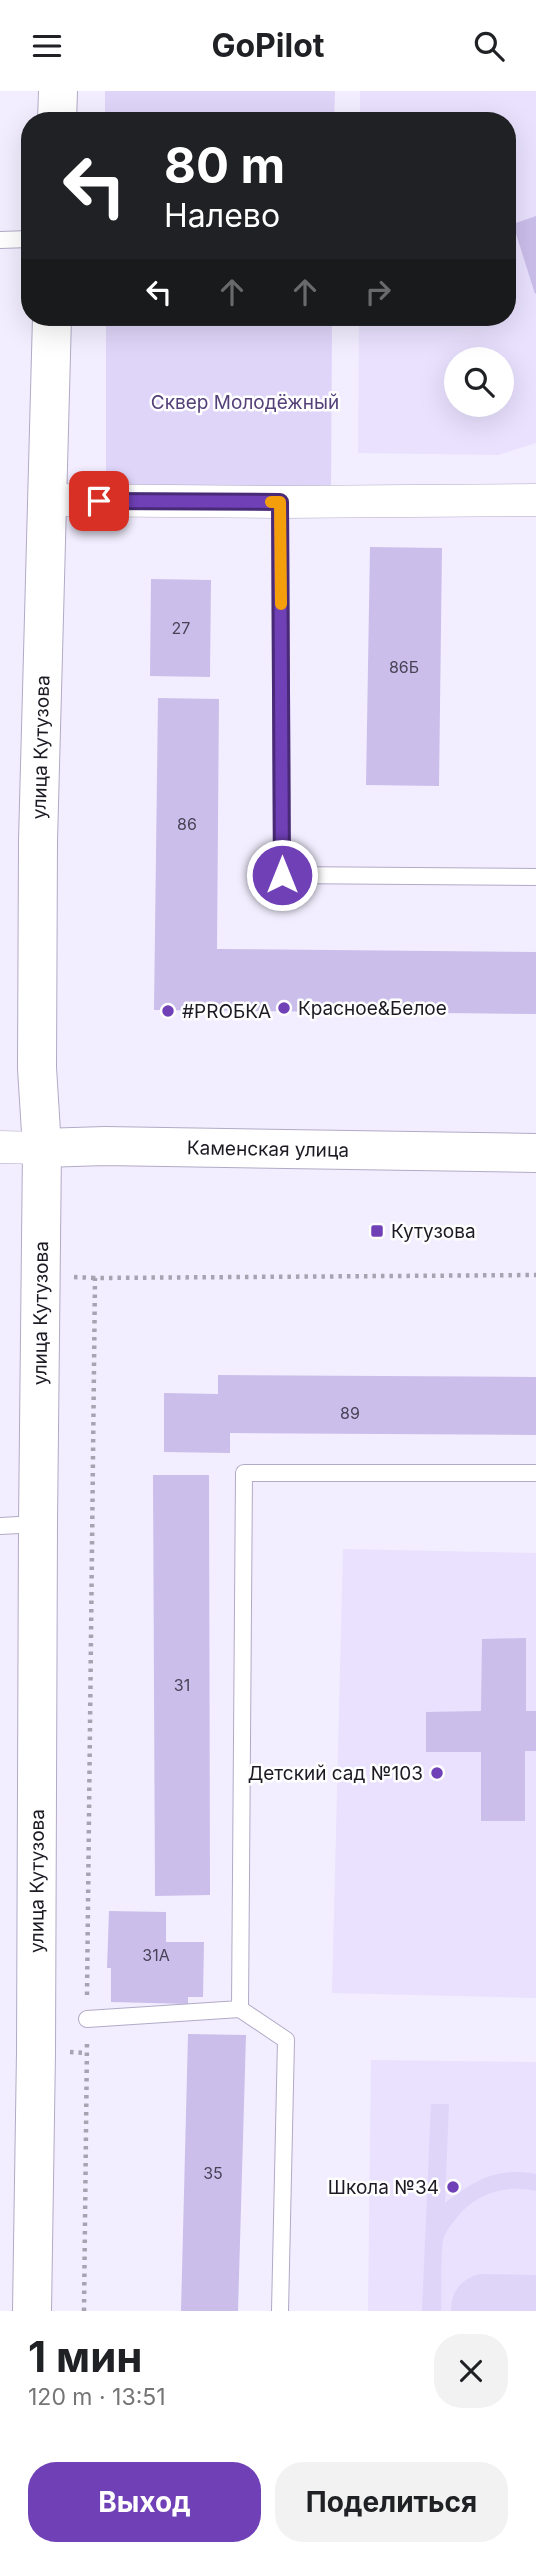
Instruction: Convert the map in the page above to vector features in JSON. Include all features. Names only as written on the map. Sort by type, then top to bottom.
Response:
[{"type":"street","points":[[57,112],[58,91]]},
{"type":"street","name":"улица Кутузова","points":[[32,2311],[37,2039],[37,1524],[42,1148],[37,1068],[38,855],[52,326]]},
{"type":"street","points":[[48,500],[536,500]]},
{"type":"street","name":"Каменская улица","points":[[0,1147],[105,1146],[536,1153]]},
{"type":"lane","points":[[0,240],[21,239]]},
{"type":"lane","points":[[280,502],[282,875],[536,877]]},
{"type":"lane","points":[[240,2009],[244,1473],[536,1473]]},
{"type":"lane","points":[[0,1526],[37,1524]]},
{"type":"lane","points":[[87,2019],[240,2009],[286,2040],[280,2311]]},
{"type":"path","points":[[84,2311],[95,1278],[536,1275]]},
{"type":"shaded area","points":[[360,91],[536,91],[536,443],[498,455],[358,453],[359,326],[516,326],[516,112],[360,112]]},
{"type":"shaded area","name":"Детский сад №103","points":[[343,1549],[536,1553],[536,1998],[332,1993]]},
{"type":"shaded area","name":"Школа №34","points":[[371,2060],[536,2062],[536,2311],[368,2311]]},
{"type":"green space","points":[[105,91],[335,91],[334,112],[105,112]]},
{"type":"green space","name":"Сквер Молодёжный","points":[[106,326],[332,326],[331,490],[106,485]]},
{"type":"green space","points":[[431,2104],[449,2104],[445,2203],[487,2177],[510,2172],[536,2174],[536,2191],[512,2189],[490,2193],[471,2204],[449,2227],[442,2249],[441,2311],[422,2311]]},
{"type":"green space","points":[[480,2274],[536,2275],[536,2311],[451,2311],[458,2287],[467,2279]]},
{"type":"building","points":[[536,216],[535,294],[516,234],[516,223]]},
{"type":"building","points":[[370,547],[442,548],[439,786],[366,785]]},
{"type":"building","points":[[151,579],[211,580],[210,677],[150,676]]},
{"type":"building","points":[[158,698],[219,699],[217,949],[536,952],[536,1014],[154,1010]]},
{"type":"building","points":[[218,1375],[536,1377],[536,1435],[230,1433],[230,1453],[164,1452],[164,1393],[218,1394]]},
{"type":"building","points":[[153,1475],[209,1475],[210,1895],[155,1896]]},
{"type":"building","points":[[526,1638],[526,1711],[536,1711],[536,1751],[525,1751],[525,1821],[481,1821],[481,1752],[426,1752],[426,1712],[481,1711],[482,1639]]},
{"type":"building","points":[[109,1911],[166,1912],[166,1942],[204,1942],[203,1997],[188,1997],[188,2004],[111,2002],[111,1968],[107,1968]]},
{"type":"building","points":[[188,2034],[246,2035],[238,2311],[181,2311]]},
{"type":"slow traffic","points":[[271,502],[280,502],[281,604]]},
{"type":"place","name":"Красное&Белое","points":[[284,1008]]},
{"type":"place","name":"#PROБКА","points":[[168,1011]]},
{"type":"place","name":"Кутузова","points":[[377,1231]]},
{"type":"place","name":"Детский сад №103","points":[[437,1773]]},
{"type":"place","name":"Школа №34","points":[[453,2187]]},
{"type":"route","points":[[99,501],[280,502],[282,875]]}]
